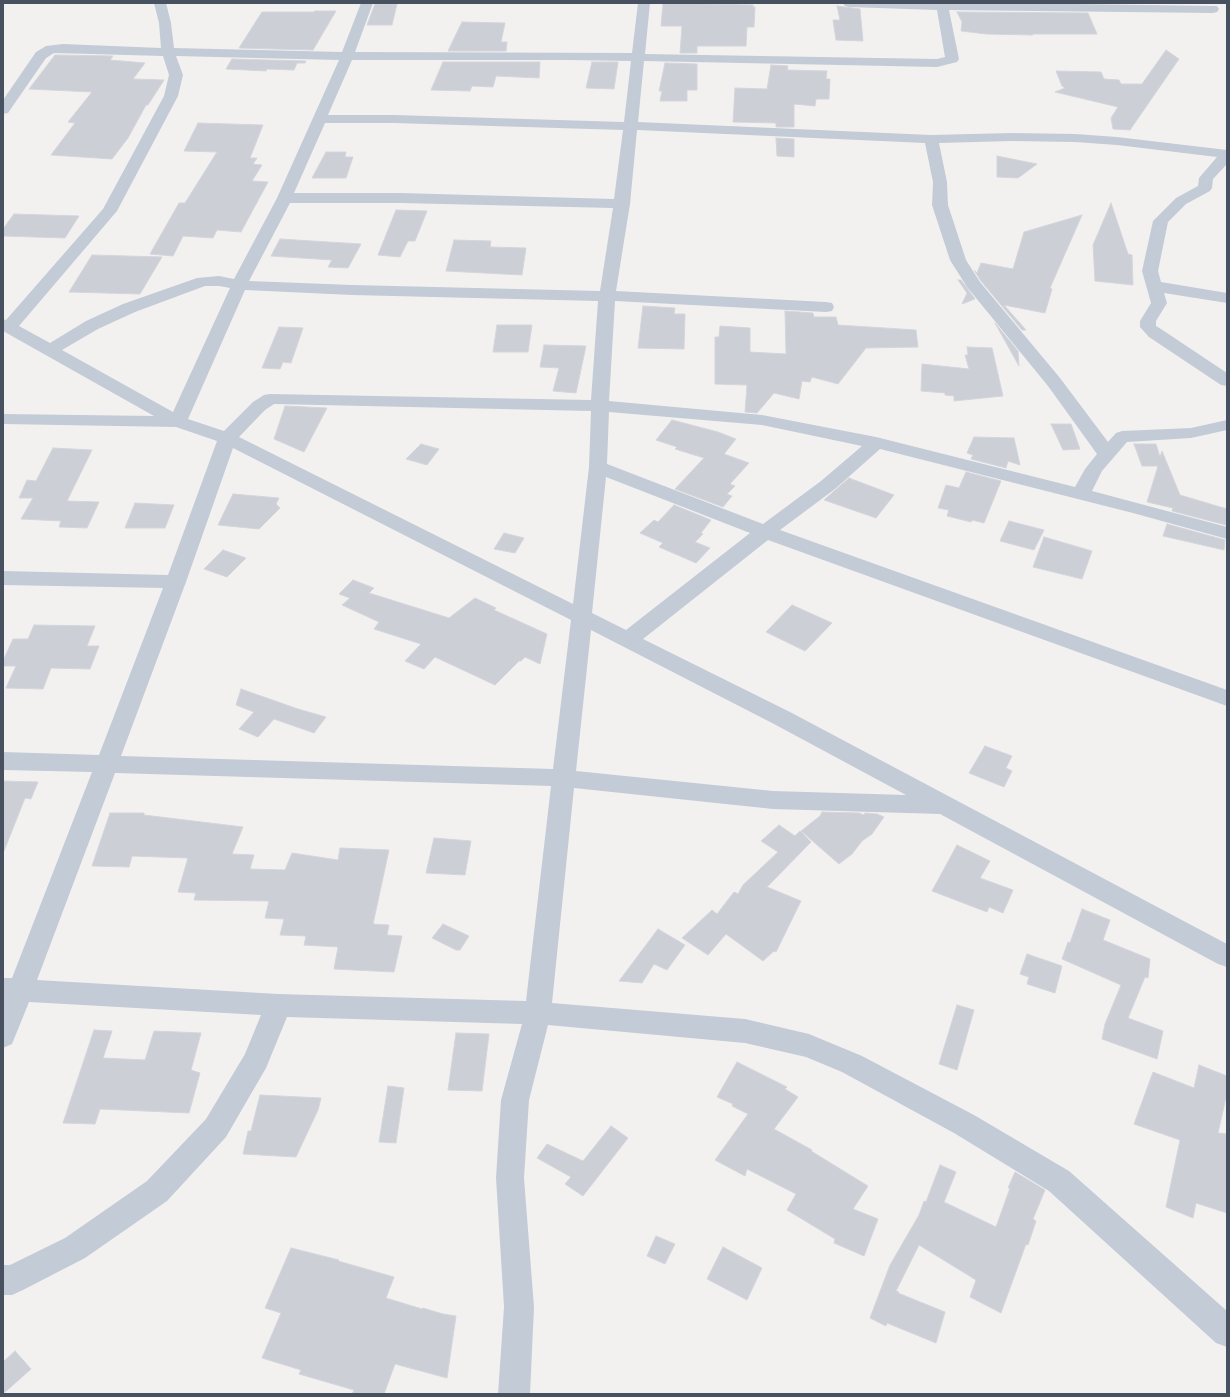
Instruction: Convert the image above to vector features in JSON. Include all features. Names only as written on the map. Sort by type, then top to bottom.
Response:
[{"type":"street","points":[[160,3],[165,23],[166,44],[170,52],[176,75],[171,96],[109,211],[6,325],[49,351],[178,422],[227,438],[782,718],[1227,956]]},
{"type":"street","points":[[178,422],[239,285],[285,198],[347,56],[367,3]]},
{"type":"street","points":[[514,1394],[519,1307],[510,1178],[515,1100],[538,1013],[563,778],[583,617],[598,467],[600,406],[607,296],[622,204],[644,3]]},
{"type":"street","points":[[849,3],[942,5],[1209,6],[1227,16]]},
{"type":"street","points":[[3,110],[41,55],[50,49],[63,48],[347,56],[569,56],[639,59],[946,61],[952,59],[942,5]]},
{"type":"street","points":[[319,119],[394,119],[631,126],[931,139],[1012,137],[1075,138],[1117,141],[1166,148],[1227,154]]},
{"type":"street","points":[[931,139],[940,182],[940,205],[958,260],[974,284],[1054,382],[1107,454]]},
{"type":"street","points":[[1227,154],[1206,178],[1205,188],[1181,201],[1161,222],[1150,271],[1159,303],[1154,314],[1150,317],[1148,327],[1227,381]]},
{"type":"street","points":[[285,198],[400,198],[622,204]]},
{"type":"street","points":[[49,351],[92,325],[168,292],[203,281],[219,281],[239,285],[352,290],[650,297],[826,307]]},
{"type":"street","points":[[1154,286],[1227,298]]},
{"type":"street","points":[[3,1036],[11,989],[106,764],[176,582],[227,438],[259,406],[270,399],[280,398],[600,406],[762,420],[876,444],[1081,494],[1227,534]]},
{"type":"street","points":[[3,419],[178,422]]},
{"type":"street","points":[[1081,494],[1094,469],[1122,437],[1191,433],[1227,425]]},
{"type":"street","points":[[628,640],[765,532],[828,485],[876,444]]},
{"type":"street","points":[[598,467],[765,532],[1227,698]]},
{"type":"street","points":[[3,578],[176,582]]},
{"type":"street","points":[[3,761],[563,778],[773,800],[944,805]]},
{"type":"street","points":[[11,989],[278,1005],[538,1013],[745,1031],[809,1046],[852,1064],[964,1124],[1059,1181],[1227,1332]]},
{"type":"street","points":[[3,1280],[12,1280],[75,1248],[157,1191],[216,1128],[256,1060],[278,1005]]},
{"type":"building","points":[[663,3],[753,5],[753,7],[755,7],[754,27],[747,27],[746,46],[697,46],[697,53],[680,53],[682,26],[661,26]]},
{"type":"building","points":[[375,4],[397,4],[392,25],[367,25]]},
{"type":"building","points":[[837,6],[860,9],[863,41],[836,40],[833,20],[840,20]]},
{"type":"building","points":[[336,11],[313,50],[239,48],[262,12]]},
{"type":"building","points":[[957,12],[1088,13],[1097,34],[986,34],[961,31],[962,22]]},
{"type":"building","points":[[462,22],[505,23],[501,42],[507,42],[506,51],[448,51]]},
{"type":"building","points":[[1166,50],[1179,59],[1130,130],[1113,129],[1111,118],[1118,107],[1055,92],[1065,88],[1062,86],[1056,71],[1101,72],[1104,79],[1119,80],[1121,84],[1142,84]]},
{"type":"building","points":[[55,55],[113,56],[110,60],[145,63],[133,79],[164,80],[148,105],[146,105],[128,138],[112,159],[51,155],[75,123],[68,122],[92,92],[29,89]]},
{"type":"building","points":[[232,59],[306,61],[305,63],[297,63],[294,70],[267,69],[266,71],[226,69]]},
{"type":"building","points":[[443,62],[540,62],[539,78],[496,76],[493,87],[472,86],[470,91],[431,90]]},
{"type":"building","points":[[592,62],[618,62],[614,89],[586,88]]},
{"type":"building","points":[[665,63],[697,64],[697,90],[687,90],[687,101],[660,101],[662,91],[659,91]]},
{"type":"building","points":[[771,65],[788,66],[787,70],[827,71],[826,79],[830,79],[829,99],[816,99],[815,106],[794,104],[794,127],[776,127],[776,123],[733,122],[735,88],[767,89]]},
{"type":"building","points":[[198,123],[263,125],[250,158],[257,158],[253,164],[262,165],[252,181],[268,182],[241,232],[217,230],[213,238],[183,236],[173,256],[150,254],[179,203],[185,203],[217,152],[184,151]]},
{"type":"building","points":[[776,138],[794,139],[794,157],[777,156]]},
{"type":"building","points":[[326,152],[346,152],[345,157],[353,157],[346,178],[312,178]]},
{"type":"building","points":[[997,156],[1037,164],[1018,178],[997,177]]},
{"type":"building","points":[[1111,203],[1128,254],[1132,255],[1133,285],[1095,281],[1093,245]]},
{"type":"building","points":[[396,210],[427,211],[415,241],[408,241],[400,257],[378,255]]},
{"type":"building","points":[[14,214],[79,216],[65,238],[3,236],[3,229]]},
{"type":"building","points":[[1082,215],[1050,288],[1052,289],[1045,313],[1004,305],[1026,330],[1022,330],[981,281],[974,270],[977,273],[981,263],[1013,269],[1024,232]]},
{"type":"building","points":[[280,239],[361,244],[348,268],[328,267],[332,260],[271,256]]},
{"type":"building","points":[[454,240],[491,241],[490,247],[526,248],[522,275],[446,271]]},
{"type":"building","points":[[92,255],[162,257],[140,294],[69,292]]},
{"type":"building","points":[[958,280],[961,280],[975,299],[962,304],[967,293]]},
{"type":"building","points":[[643,306],[675,308],[674,314],[685,314],[684,349],[638,348]]},
{"type":"building","points":[[785,311],[813,313],[814,317],[836,317],[838,325],[916,330],[918,347],[866,348],[838,384],[812,377],[810,382],[802,381],[799,399],[774,393],[757,413],[745,412],[747,385],[715,384],[715,337],[719,337],[720,326],[750,328],[750,352],[786,354]]},
{"type":"building","points":[[995,323],[1018,351],[1019,366]]},
{"type":"building","points":[[497,325],[532,325],[528,352],[493,352]]},
{"type":"building","points":[[279,327],[303,328],[291,363],[283,362],[280,369],[262,368]]},
{"type":"building","points":[[544,345],[586,346],[576,393],[553,391],[559,368],[540,367]]},
{"type":"building","points":[[967,347],[992,348],[1003,396],[954,401],[954,396],[945,395],[945,393],[921,391],[922,364],[969,369],[965,355],[968,355]]},
{"type":"building","points":[[285,406],[327,408],[304,452],[274,439]]},
{"type":"building","points":[[672,420],[718,432],[736,439],[724,454],[749,463],[730,484],[735,486],[727,494],[732,496],[723,507],[675,489],[704,458],[675,449],[677,447],[656,440]]},
{"type":"building","points":[[1051,424],[1071,424],[1080,449],[1063,450]]},
{"type":"building","points":[[974,437],[1014,438],[1020,465],[1008,461],[1006,468],[971,459],[973,455],[967,453]]},
{"type":"building","points":[[421,444],[439,449],[427,465],[406,459]]},
{"type":"building","points":[[1134,444],[1156,444],[1160,457],[1162,451],[1180,495],[1227,509],[1226,525],[1172,511],[1173,508],[1147,502],[1158,466],[1142,466]]},
{"type":"building","points":[[53,448],[92,450],[67,501],[99,502],[87,528],[59,527],[61,521],[21,519],[33,498],[19,498],[27,480],[36,481]]},
{"type":"building","points":[[966,472],[1001,481],[984,523],[972,520],[971,522],[947,516],[949,510],[938,508],[946,485],[959,488]]},
{"type":"building","points":[[849,478],[894,495],[876,518],[824,500]]},
{"type":"building","points":[[233,494],[279,498],[276,504],[280,508],[259,529],[218,525]]},
{"type":"building","points":[[135,503],[174,505],[165,528],[125,528]]},
{"type":"building","points":[[674,505],[711,520],[701,533],[703,534],[695,542],[710,548],[696,563],[659,547],[663,543],[640,533],[654,520],[658,522]]},
{"type":"building","points":[[1009,521],[1044,530],[1034,550],[1000,541]]},
{"type":"building","points":[[1167,524],[1225,540],[1224,550],[1163,536]]},
{"type":"building","points":[[504,533],[524,538],[515,553],[494,549]]},
{"type":"building","points":[[1044,537],[1092,551],[1082,579],[1033,567]]},
{"type":"building","points":[[223,550],[246,558],[227,577],[204,569]]},
{"type":"building","points":[[353,580],[374,588],[369,593],[449,618],[475,598],[496,608],[494,610],[547,634],[540,664],[525,657],[495,685],[435,657],[424,669],[405,661],[421,644],[374,629],[379,622],[342,605],[350,598],[339,594]]},
{"type":"building","points":[[792,605],[832,623],[805,651],[766,632]]},
{"type":"building","points":[[34,625],[95,626],[87,646],[99,646],[90,669],[51,668],[43,689],[6,688],[16,666],[3,666],[3,661],[13,639],[28,639]]},
{"type":"building","points":[[241,689],[326,717],[314,733],[274,719],[258,737],[239,729],[254,712],[236,705]]},
{"type":"building","points":[[985,746],[1012,756],[1006,768],[1012,771],[1004,787],[969,773]]},
{"type":"building","points":[[3,781],[38,782],[31,799],[25,798],[4,851]]},
{"type":"building","points":[[822,812],[859,813],[864,815],[865,813],[877,814],[884,817],[872,834],[862,841],[852,854],[839,864],[801,831],[820,816]]},
{"type":"building","points":[[110,813],[144,813],[144,815],[243,827],[232,854],[254,855],[250,869],[285,870],[292,853],[338,860],[340,848],[389,850],[373,924],[389,925],[387,935],[402,936],[394,972],[334,969],[338,947],[304,945],[306,936],[280,935],[284,919],[265,918],[269,901],[194,900],[196,893],[178,892],[188,858],[132,856],[129,867],[92,866]]},
{"type":"building","points":[[779,825],[795,836],[800,831],[811,842],[767,887],[801,901],[776,952],[774,951],[763,961],[726,934],[708,955],[682,938],[712,910],[717,914],[734,892],[738,894],[743,885],[778,852],[761,841]]},
{"type":"building","points":[[434,838],[471,841],[465,875],[426,873]]},
{"type":"building","points":[[957,845],[990,861],[980,878],[1013,890],[1003,913],[989,907],[987,912],[932,891]]},
{"type":"building","points":[[1082,909],[1110,920],[1103,940],[1150,959],[1148,978],[1145,977],[1128,1018],[1163,1031],[1157,1059],[1102,1039],[1105,1024],[1121,985],[1062,959],[1068,942],[1070,943]]},
{"type":"building","points":[[443,924],[469,936],[460,950],[456,950],[432,938]]},
{"type":"building","points":[[658,929],[685,945],[667,970],[654,964],[642,983],[619,981]]},
{"type":"building","points":[[1027,954],[1062,966],[1055,993],[1027,984],[1029,977],[1020,974]]},
{"type":"building","points":[[957,1005],[974,1010],[957,1070],[939,1064]]},
{"type":"building","points":[[94,1030],[112,1031],[103,1058],[145,1060],[154,1031],[201,1033],[191,1070],[200,1073],[189,1113],[100,1109],[95,1124],[63,1123]]},
{"type":"building","points":[[456,1033],[489,1034],[482,1091],[448,1090]]},
{"type":"building","points":[[737,1062],[787,1087],[785,1089],[798,1097],[774,1129],[812,1150],[811,1151],[868,1186],[853,1209],[878,1219],[864,1256],[834,1243],[835,1239],[787,1210],[796,1194],[747,1169],[745,1176],[715,1160],[748,1114],[732,1106],[733,1104],[717,1097]]},
{"type":"building","points":[[1199,1065],[1227,1076],[1227,1093],[1218,1133],[1227,1134],[1227,1213],[1196,1203],[1193,1218],[1166,1207],[1180,1140],[1134,1124],[1153,1072],[1194,1088]]},
{"type":"building","points":[[388,1086],[404,1088],[396,1143],[379,1142]]},
{"type":"building","points":[[260,1095],[321,1098],[318,1110],[296,1157],[243,1154],[248,1131],[251,1131]]},
{"type":"building","points":[[611,1126],[628,1138],[583,1196],[565,1184],[571,1177],[537,1158],[547,1144],[583,1161]]},
{"type":"building","points":[[940,1165],[956,1172],[944,1202],[996,1227],[1010,1188],[1008,1188],[1015,1172],[1045,1190],[1033,1219],[1036,1221],[1028,1245],[1026,1244],[1001,1313],[970,1297],[976,1280],[919,1245],[896,1291],[945,1312],[936,1343],[887,1323],[886,1326],[870,1318],[890,1265],[919,1215],[924,1201],[926,1202]]},
{"type":"building","points":[[656,1236],[675,1244],[665,1264],[647,1256]]},
{"type":"building","points":[[723,1247],[762,1268],[747,1300],[707,1279]]},
{"type":"building","points":[[291,1248],[339,1260],[338,1261],[394,1277],[386,1298],[422,1309],[456,1316],[447,1378],[395,1364],[384,1394],[352,1394],[354,1390],[299,1374],[301,1370],[262,1358],[281,1313],[265,1308]]},
{"type":"building","points":[[15,1351],[31,1369],[3,1394],[3,1362]]}]
